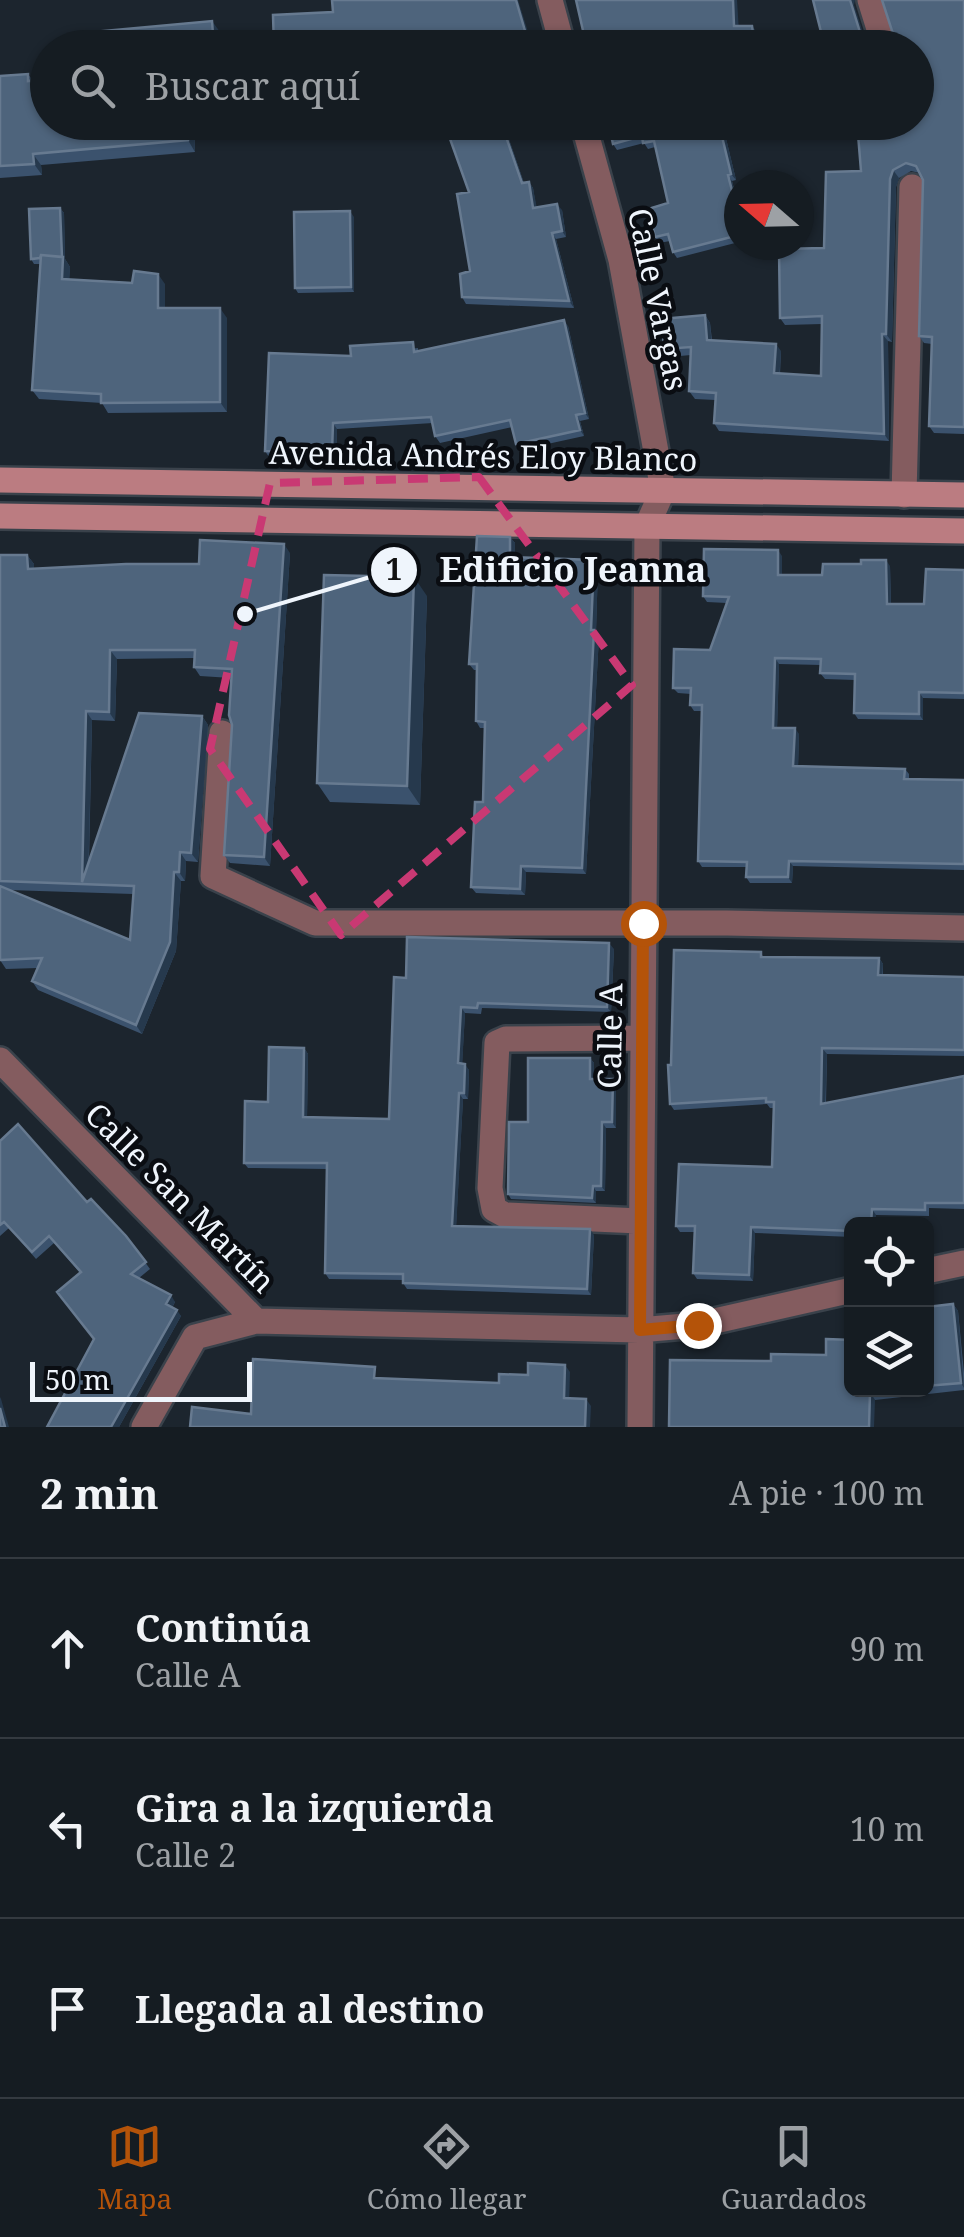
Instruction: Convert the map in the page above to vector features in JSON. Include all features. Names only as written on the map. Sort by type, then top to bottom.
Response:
[{"type":"street","points":[[550,0],[558,30]]},
{"type":"street","points":[[870,0],[879,30]]},
{"type":"street","name":"Calle Vargas","points":[[588,140],[620,260],[664,490]]},
{"type":"street","points":[[904,494],[912,187]]},
{"type":"street","name":"Avenida Andrés Eloy Blanco","points":[[0,480],[964,496]]},
{"type":"street","points":[[647,526],[664,490]]},
{"type":"street","name":"Avenida Andrés Eloy Blanco","points":[[0,516],[964,531]]},
{"type":"street","name":"Calle A","points":[[640,1427],[647,526]]},
{"type":"street","points":[[222,733],[214,876],[315,922],[964,928]]},
{"type":"street","points":[[640,1222],[505,1215],[494,1208],[490,1188],[497,1043],[506,1039],[642,1038]]},
{"type":"street","name":"Calle San Martín","points":[[0,1060],[256,1321],[640,1330],[698,1325],[844,1292]]},
{"type":"street","points":[[934,1270],[964,1262]]},
{"type":"street","points":[[144,1427],[195,1337],[256,1321]]},
{"type":"highlighted area","points":[[479,477],[632,685],[341,935],[210,749],[270,483]]},
{"type":"building","points":[[332,0],[516,0],[525,30],[273,30],[273,15],[333,12]]},
{"type":"building","points":[[576,0],[733,0],[734,26],[752,26],[753,30],[583,30]]},
{"type":"building","points":[[813,0],[850,0],[859,30],[820,30]]},
{"type":"building","points":[[882,0],[964,0],[964,427],[929,426],[932,337],[919,336],[923,180],[916,166],[906,163],[893,170],[890,179],[886,334],[882,334],[884,434],[714,423],[716,393],[689,391],[691,347],[664,349],[662,319],[705,315],[707,340],[776,344],[774,373],[821,376],[822,316],[780,318],[779,260],[814,260],[814,248],[824,248],[826,172],[861,171],[858,140],[934,140],[934,30],[892,30]]},
{"type":"building","points":[[212,21],[213,30],[115,30]]},
{"type":"building","points":[[28,74],[30,140],[188,140],[33,154],[34,164],[0,166],[0,76]]},
{"type":"building","points":[[450,140],[507,140],[522,183],[529,182],[533,208],[557,204],[562,231],[552,233],[569,301],[462,297],[460,274],[470,271],[457,194],[469,192]]},
{"type":"building","points":[[643,140],[723,140],[730,170],[724,170],[724,239],[673,252],[668,234],[655,237],[648,209],[668,203],[654,141]]},
{"type":"building","points":[[60,208],[62,257],[41,255],[31,259],[29,209]]},
{"type":"building","points":[[350,211],[351,287],[295,288],[294,212]]},
{"type":"building","points":[[41,255],[63,257],[62,279],[132,283],[134,271],[158,274],[158,308],[220,308],[220,402],[101,403],[101,394],[32,390]]},
{"type":"building","points":[[564,320],[585,413],[576,415],[580,430],[516,444],[510,420],[435,436],[431,417],[333,423],[332,453],[265,451],[269,353],[351,356],[350,346],[413,342],[414,352]]},
{"type":"building","points":[[477,536],[510,537],[510,557],[594,560],[582,868],[521,866],[520,889],[471,887],[475,802],[483,802],[485,722],[476,721],[477,664],[469,664]]},
{"type":"building","points":[[200,540],[284,544],[264,857],[224,855],[232,669],[194,667],[195,650],[110,650],[109,712],[86,711],[82,882],[139,713],[202,716],[191,853],[180,852],[179,872],[174,872],[170,942],[136,1025],[32,981],[42,958],[0,960],[0,886],[130,940],[134,886],[0,881],[0,555],[27,555],[28,569],[199,564]]},
{"type":"building","points":[[704,549],[778,550],[778,575],[822,575],[823,564],[886,560],[887,604],[924,604],[926,569],[964,570],[964,693],[919,692],[919,714],[854,713],[855,674],[820,673],[821,659],[775,658],[773,728],[795,728],[793,766],[905,769],[904,779],[964,780],[964,864],[789,861],[788,877],[746,877],[747,862],[698,861],[702,705],[690,705],[691,688],[673,688],[674,649],[710,650],[729,597],[703,596]]},
{"type":"building","points":[[324,575],[414,577],[407,786],[317,783]]},
{"type":"building","points":[[407,937],[609,943],[607,1007],[478,1003],[477,1008],[461,1007],[458,1063],[465,1064],[464,1093],[459,1093],[452,1226],[590,1229],[587,1289],[403,1283],[403,1274],[325,1273],[327,1163],[244,1163],[245,1101],[268,1102],[269,1047],[304,1048],[303,1117],[389,1119],[394,977],[406,978]]},
{"type":"building","points":[[674,950],[761,952],[761,957],[879,958],[878,975],[964,977],[964,1050],[822,1048],[821,1104],[964,1076],[964,1203],[925,1203],[925,1210],[872,1209],[871,1217],[844,1217],[844,1231],[751,1227],[749,1275],[693,1273],[695,1226],[676,1226],[679,1164],[772,1167],[774,1102],[766,1102],[766,1098],[670,1104]]},
{"type":"building","points":[[528,1058],[590,1058],[590,1079],[613,1079],[612,1122],[602,1122],[601,1186],[593,1186],[592,1198],[508,1194],[509,1122],[528,1122]]},
{"type":"building","points":[[18,1124],[87,1202],[91,1199],[126,1236],[146,1262],[131,1274],[171,1295],[166,1304],[177,1310],[111,1427],[47,1427],[94,1339],[57,1292],[81,1272],[49,1236],[32,1252],[4,1222],[0,1225],[0,1141]]},
{"type":"building","points":[[953,1304],[961,1383],[934,1385],[934,1306]]},
{"type":"building","points":[[826,1339],[844,1340],[844,1397],[870,1397],[869,1427],[669,1427],[670,1360],[771,1361],[771,1354],[826,1355]]},
{"type":"building","points":[[253,1359],[375,1367],[374,1378],[499,1383],[499,1374],[528,1375],[528,1363],[565,1365],[564,1398],[586,1399],[585,1427],[190,1427],[192,1407],[251,1414]]},
{"type":"place","name":"Edificio Jeanna","points":[[245,614]]},
{"type":"route","points":[[643,923],[640,1330],[698,1325]]}]
